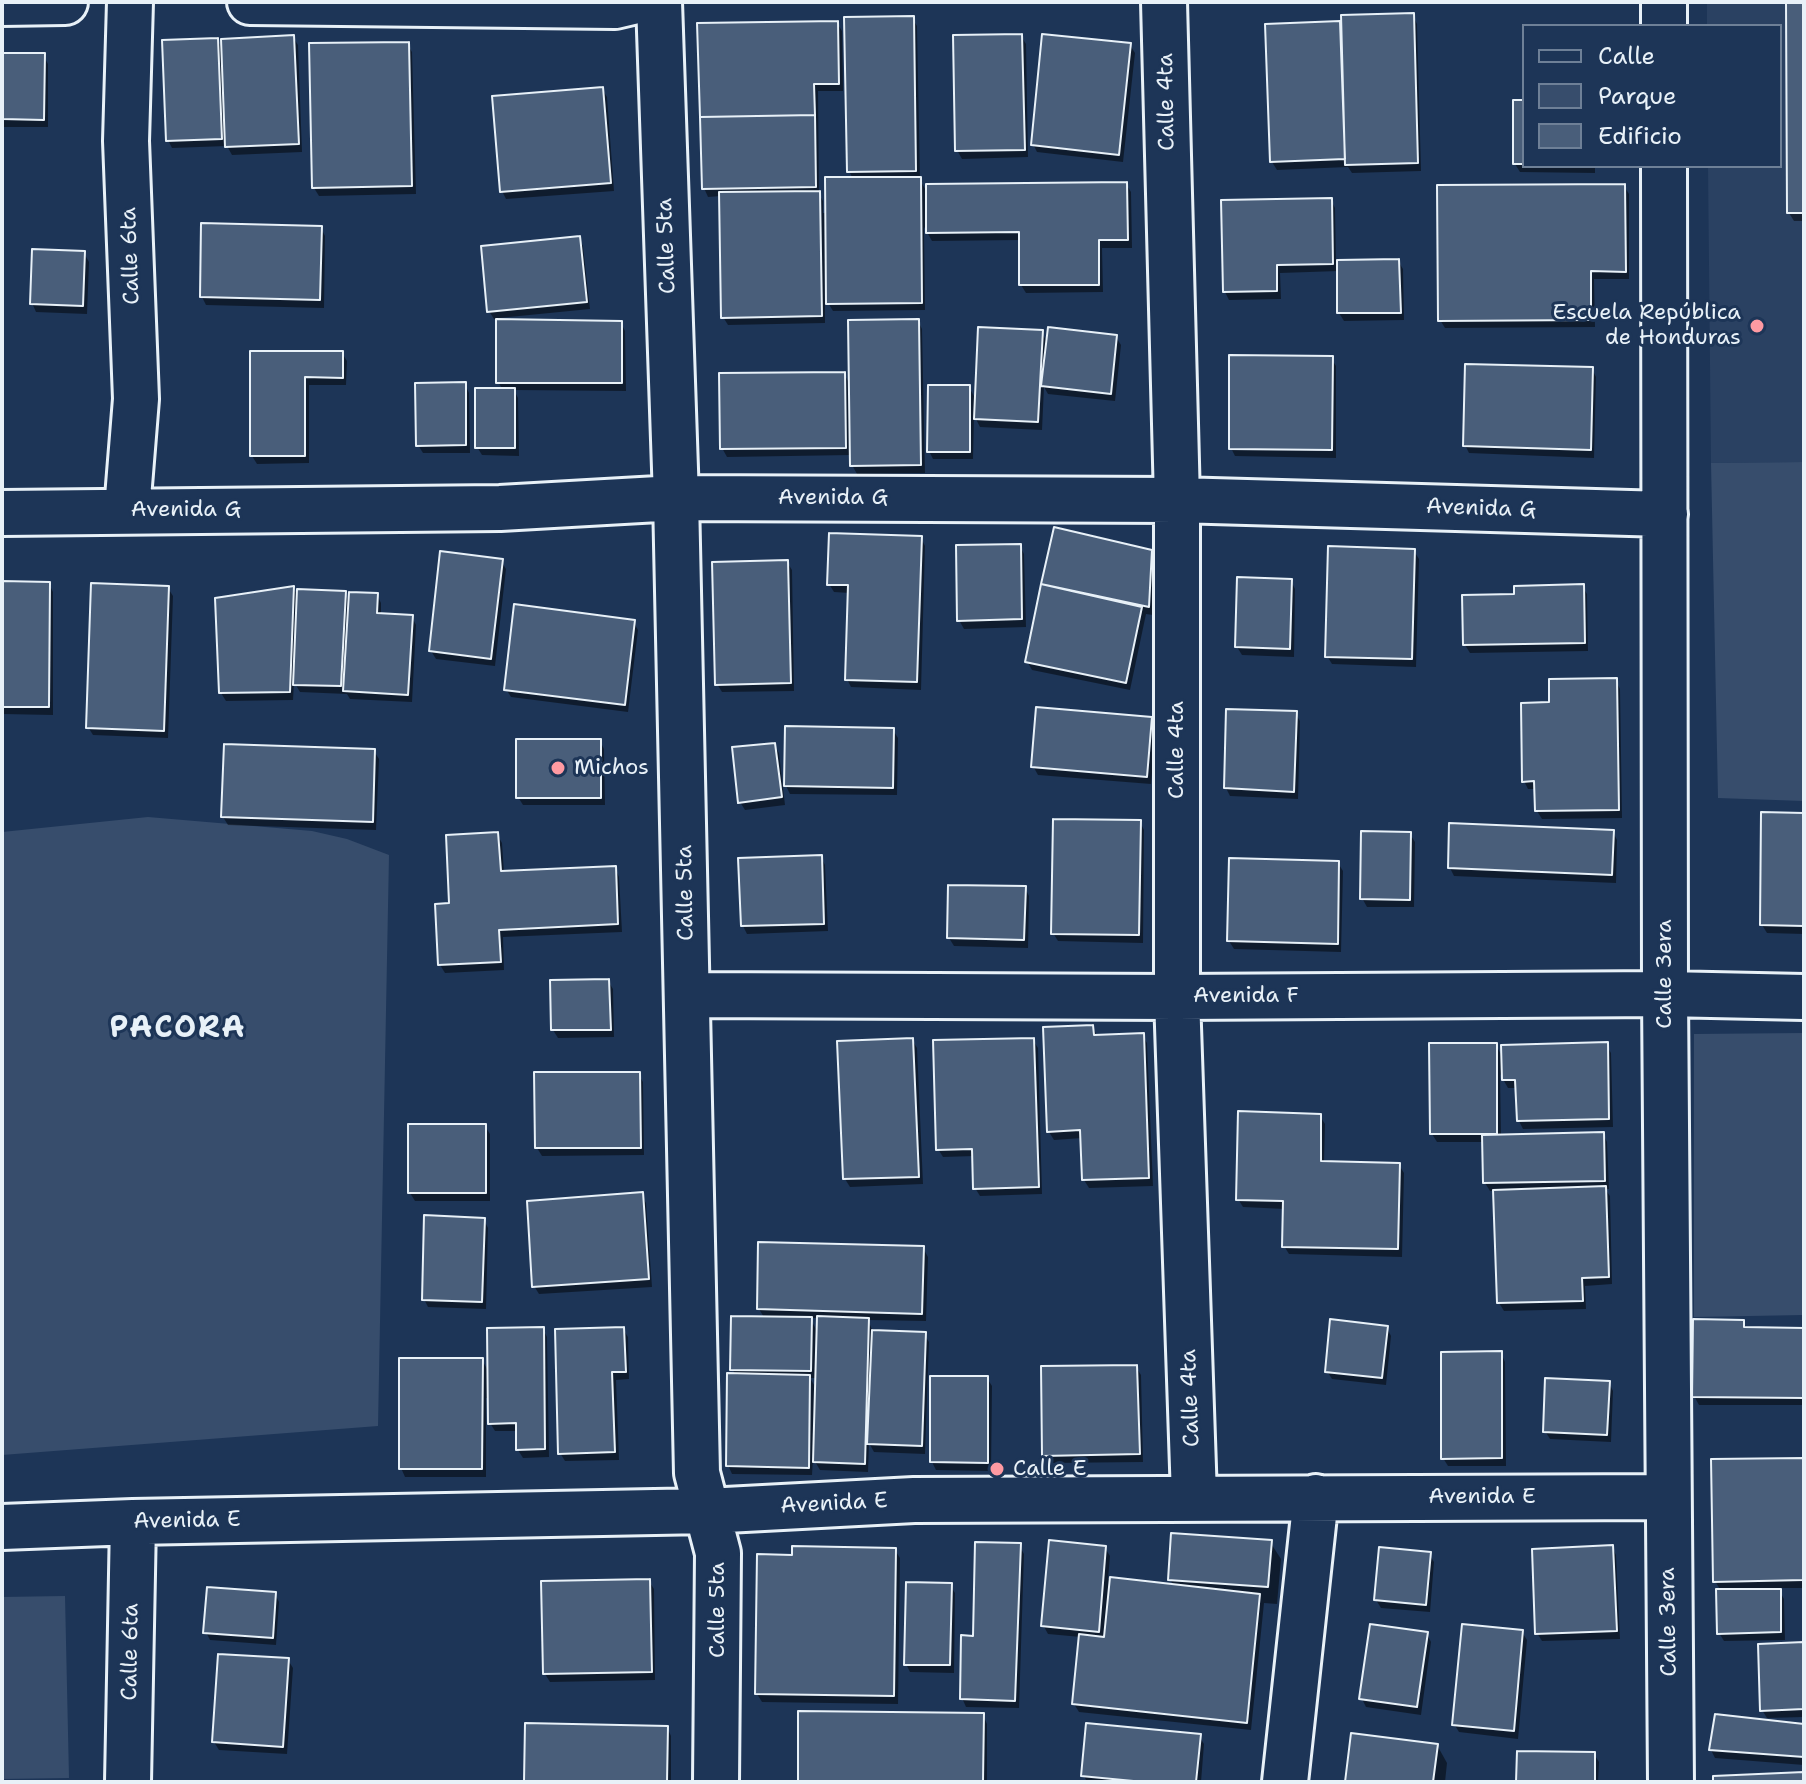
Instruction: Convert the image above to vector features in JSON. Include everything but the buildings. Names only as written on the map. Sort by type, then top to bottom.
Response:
[{"type":"street","points":[[2,3],[65,2]]},
{"type":"street","name":"Calle 6ta","points":[[127,510],[136,399],[126,141],[130,2]]},
{"type":"street","points":[[250,2],[615,6],[632,2]]},
{"type":"street","name":"Calle 5ta","points":[[659,2],[689,995],[697,1473],[718,1553],[716,1782]]},
{"type":"street","name":"Calle 4ta","points":[[1164,2],[1177,500],[1177,997],[1194,1497]]},
{"type":"street","points":[[1664,2],[1664,24]]},
{"type":"street","name":"Calle 3era","points":[[1664,168],[1667,1497],[1671,1782]]},
{"type":"street","name":"Avenida G","points":[[2,513],[500,508],[676,498],[1177,500],[1665,514]]},
{"type":"street","name":"Avenida F","points":[[689,995],[1177,997],[1665,994],[1804,997]]},
{"type":"street","points":[[1285,1782],[1316,1497]]},
{"type":"street","name":"Avenida E","points":[[2,1527],[707,1511],[914,1500],[1667,1497]]},
{"type":"street","name":"Calle 6ta","points":[[128,1782],[133,1522]]},
{"type":"shaded area","name":"Escuela República de Honduras","points":[[1707,2],[1804,2],[1804,462],[1711,463],[1708,168],[1782,168],[1782,24],[1707,24]]},
{"type":"green space","points":[[1804,462],[1804,801],[1718,798],[1711,463]]},
{"type":"green space","points":[[148,817],[312,831],[347,839],[389,855],[378,1426],[2,1455],[2,832]]},
{"type":"green space","points":[[1804,1033],[1804,1315],[1694,1317],[1694,1034]]},
{"type":"green space","points":[[65,1596],[69,1778],[2,1779],[2,1597]]},
{"type":"place","name":"Escuela República de Honduras","points":[[1757,326]]},
{"type":"place","name":"Michos","points":[[558,768]]},
{"type":"place","name":"Calle E","points":[[997,1469]]},
{"type":"district","name":"PACORA","points":[[178,1029]]}]
